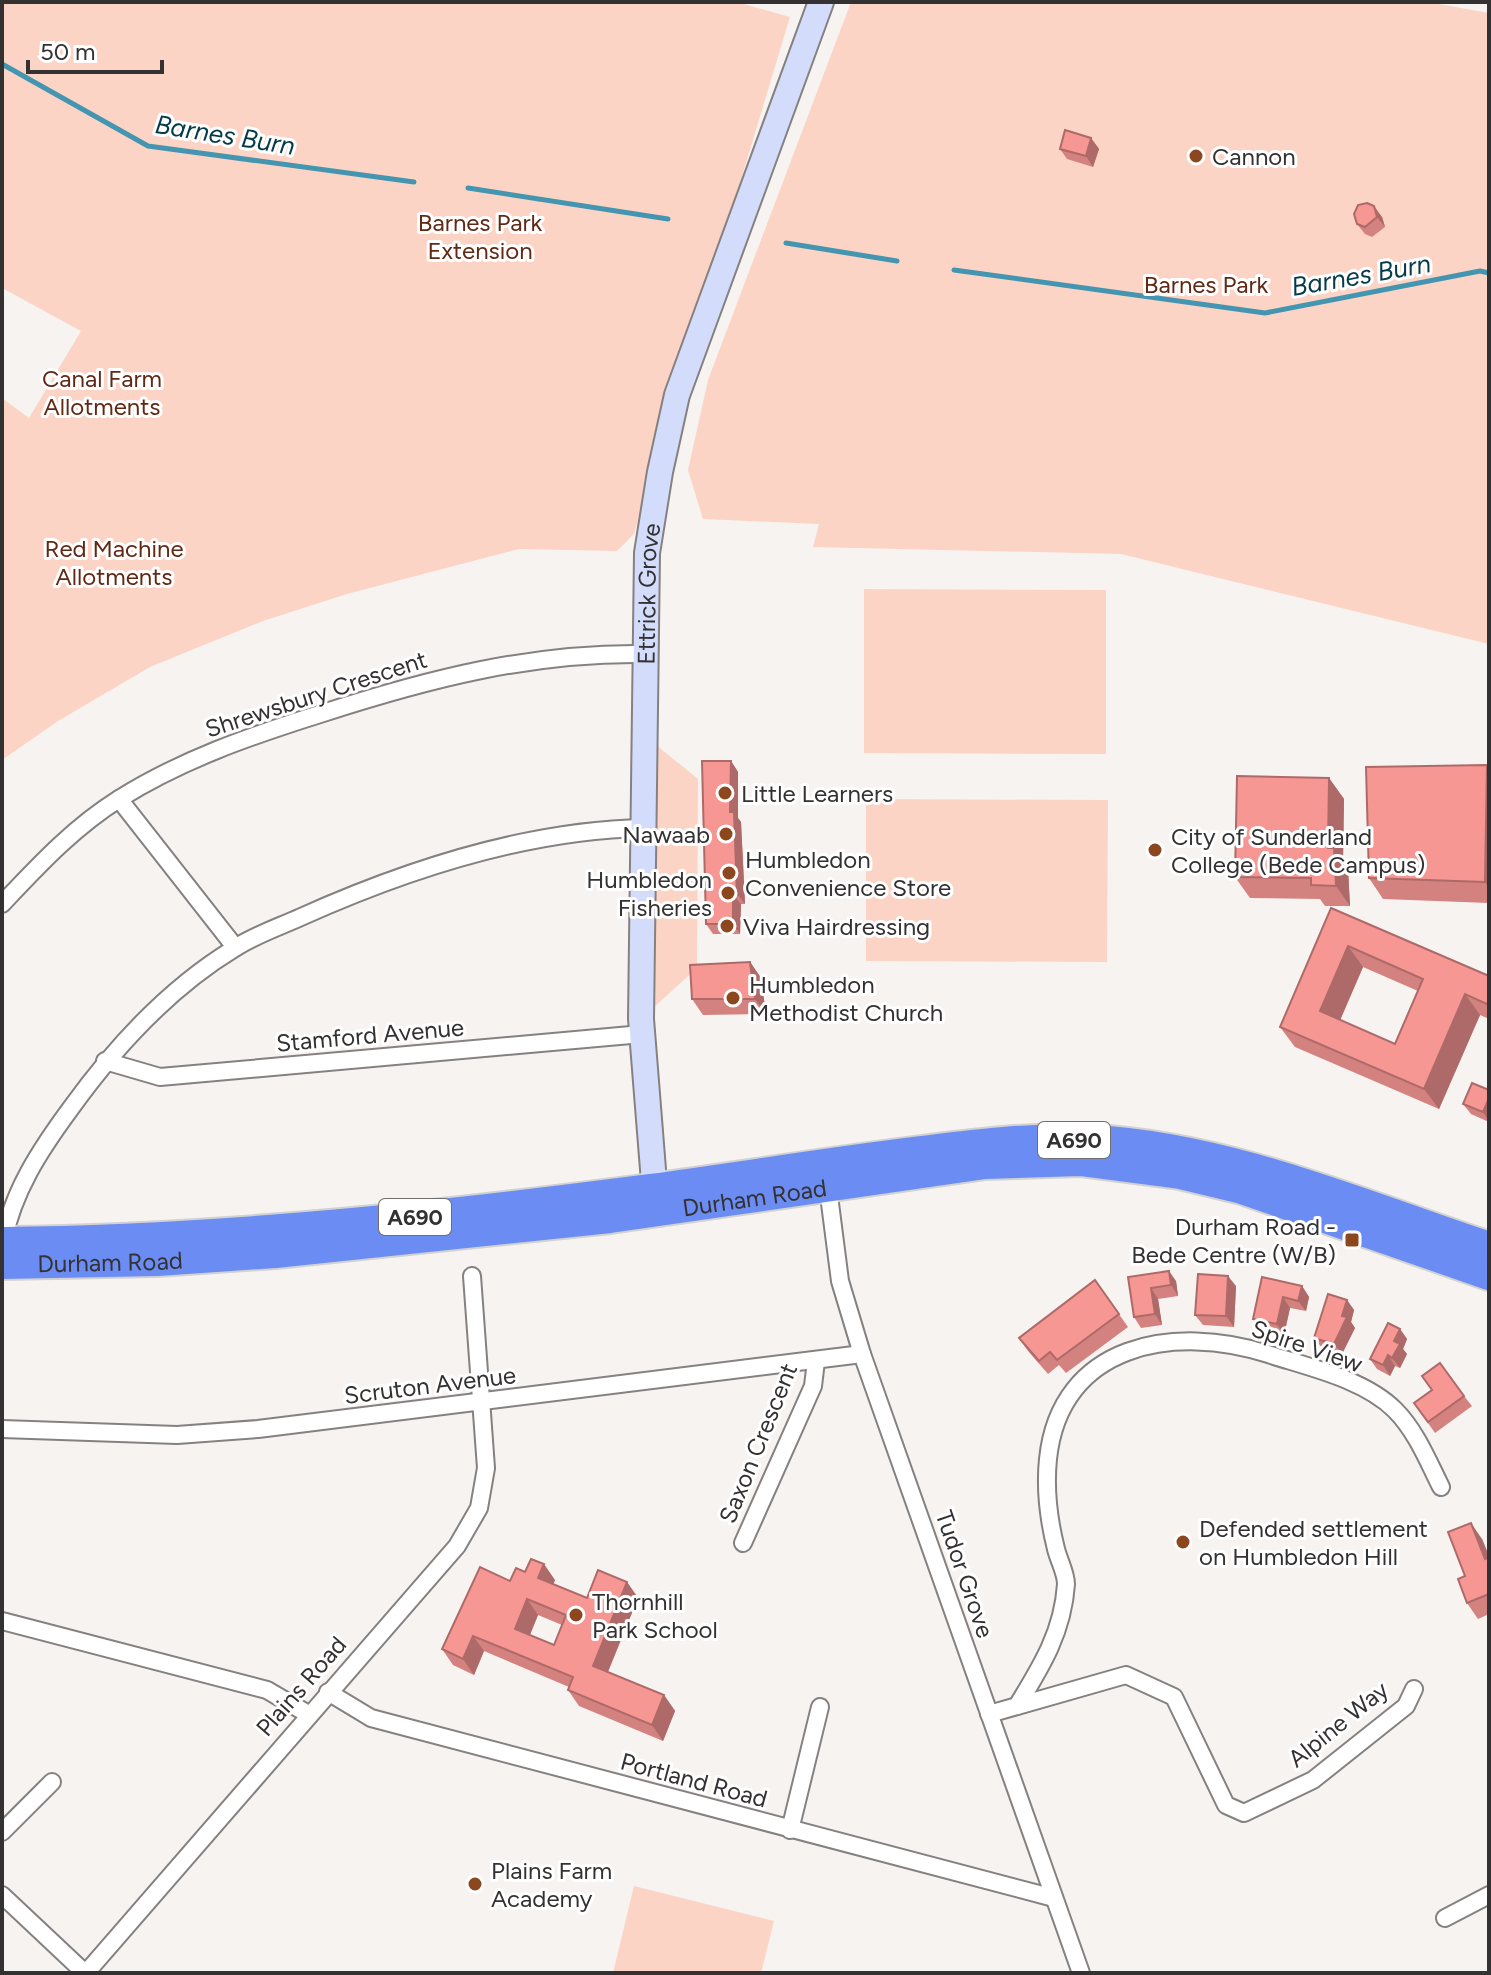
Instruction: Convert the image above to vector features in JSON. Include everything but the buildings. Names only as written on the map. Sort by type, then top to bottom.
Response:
[{"type":"highway","name":"Durham Road","points":[[2,1264],[157,1261],[275,1253],[826,1174],[998,1141],[1096,1140],[1178,1152],[1249,1168],[1489,1247]]},
{"type":"highway","name":"Durham Road","points":[[826,1174],[1080,1161],[1166,1172],[1242,1189],[1489,1275]]},
{"type":"highway","name":"Durham Road","points":[[2,1242],[158,1240],[655,1200]]},
{"type":"street","name":"Ettrick Grove","points":[[655,1200],[642,1034],[647,553],[677,395],[821,2]]},
{"type":"street","name":"Shrewsbury Crescent","points":[[2,904],[54,849],[119,799],[226,744],[401,687],[490,665],[585,653],[646,654]]},
{"type":"street","points":[[119,799],[235,947]]},
{"type":"street","points":[[2,1242],[9,1211],[24,1178],[105,1061],[162,1003],[235,947],[322,908],[421,870],[544,837],[593,829],[645,828]]},
{"type":"street","name":"Stamford Avenue","points":[[105,1061],[160,1077],[642,1034]]},
{"type":"street","name":"Tudor Grove","points":[[826,1174],[840,1281],[862,1354],[1081,1973]]},
{"type":"street","name":"Plains Road","points":[[86,1973],[457,1546],[479,1508],[486,1468],[472,1276]]},
{"type":"street","name":"Spire View","points":[[1017,1706],[1051,1652],[1062,1612],[1066,1580],[1048,1503],[1048,1458],[1059,1421],[1076,1388],[1105,1363],[1133,1347],[1194,1341],[1250,1348],[1354,1384],[1393,1408],[1417,1439],[1441,1487]]},
{"type":"street","name":"Scruton Avenue","points":[[2,1429],[177,1435],[483,1404],[862,1354]]},
{"type":"street","name":"Saxon Crescent","points":[[743,1543],[813,1386],[816,1361]]},
{"type":"street","points":[[2,1621],[267,1690],[308,1714]]},
{"type":"street","name":"Alpine Way","points":[[989,1714],[1126,1675],[1174,1697],[1226,1805],[1244,1813],[1313,1780],[1406,1706],[1414,1689]]},
{"type":"street","name":"Portland Road","points":[[328,1692],[371,1718],[1054,1898]]},
{"type":"street","points":[[790,1830],[820,1707]]},
{"type":"street","points":[[2,1832],[52,1782]]},
{"type":"street","points":[[2,1895],[86,1973]]},
{"type":"street","points":[[1445,1918],[1489,1895]]},
{"type":"green space","name":"Barnes Park Extension","points":[[2,2],[737,2],[790,17],[634,534],[617,551],[519,549],[347,594],[263,621],[150,667],[58,721],[2,760],[2,398],[29,418],[81,331],[2,288]]},
{"type":"green space","name":"Barnes Park","points":[[851,2],[1428,2],[1489,13],[1489,644],[1121,554],[813,547],[819,524],[703,519],[688,470],[708,380]]},
{"type":"green space","points":[[864,589],[1106,590],[1106,754],[864,753]]},
{"type":"green space","points":[[646,737],[698,779],[697,968],[641,1019]]},
{"type":"green space","points":[[866,799],[1108,800],[1107,962],[866,961]]},
{"type":"green space","points":[[634,1886],[774,1921],[761,1973],[613,1973]]},
{"type":"waterway","name":"Barnes Burn","points":[[2,64],[148,146],[414,182]]},
{"type":"waterway","points":[[468,188],[668,219]]},
{"type":"waterway","name":"Barnes Burn","points":[[786,243],[897,261]]},
{"type":"waterway","name":"Barnes Burn","points":[[954,270],[1265,313],[1480,271],[1489,273]]},
{"type":"place","name":"Cannon","points":[[1196,156]]},
{"type":"place","name":"Little Learners","points":[[725,793]]},
{"type":"place","name":"Nawaab","points":[[726,834]]},
{"type":"place","name":"City of Sunderland College (Bede Campus)","points":[[1155,850]]},
{"type":"place","name":"Humbledon Convenience Store","points":[[729,873]]},
{"type":"place","name":"Humbledon Fisheries","points":[[728,893]]},
{"type":"place","name":"Viva Hairdressing","points":[[727,926]]},
{"type":"place","name":"Humbledon Methodist Church","points":[[733,998]]},
{"type":"place","name":"Durham Road - Bede Centre (W/B)","points":[[1352,1240]]},
{"type":"place","name":"Defended settlement on Humbledon Hill","points":[[1183,1542]]},
{"type":"place","name":"Thornhill Park School","points":[[576,1615]]},
{"type":"place","name":"Plains Farm Academy","points":[[475,1884]]},
{"type":"park label","name":"Canal Farm Allotments","points":[[102,392]]},
{"type":"park label","name":"Red Machine Allotments","points":[[114,562]]}]
